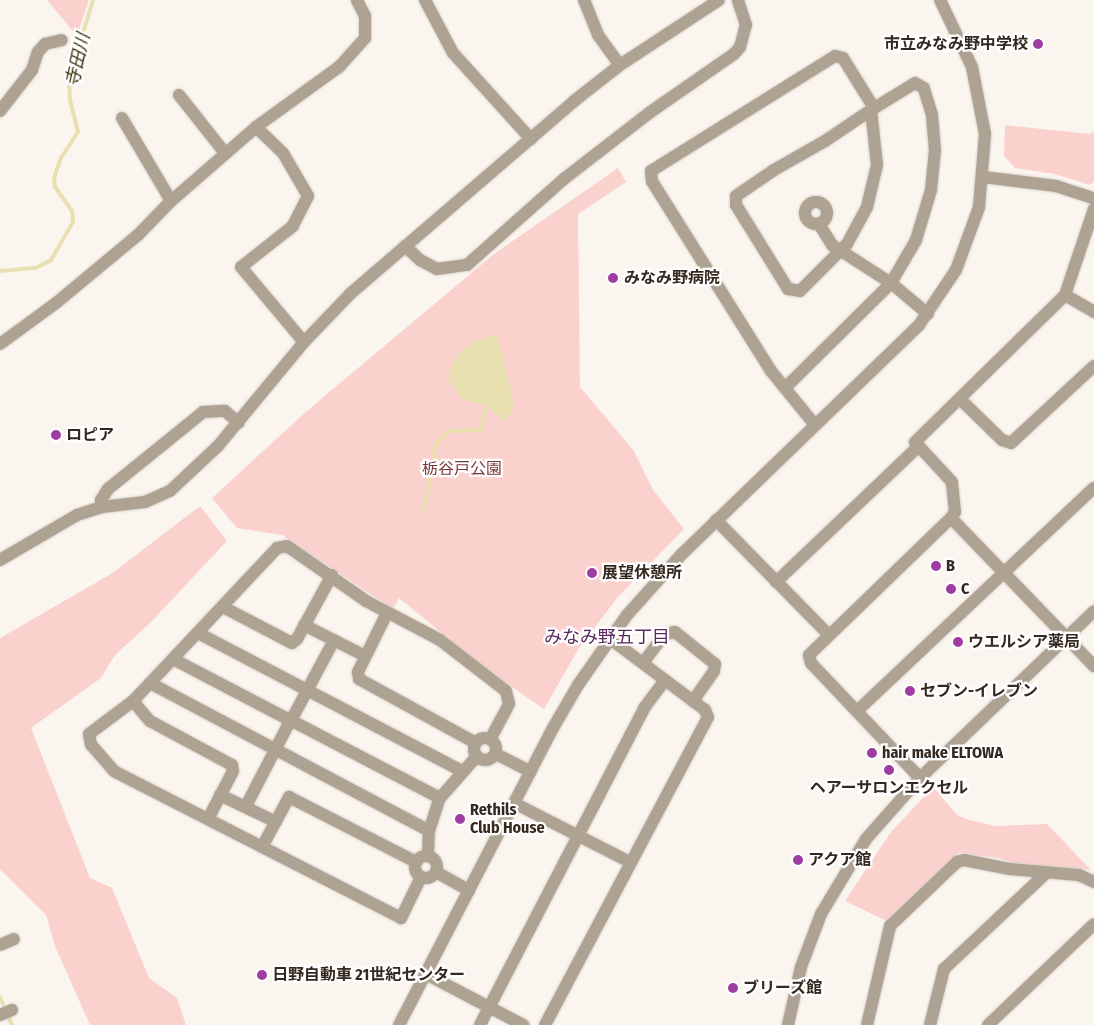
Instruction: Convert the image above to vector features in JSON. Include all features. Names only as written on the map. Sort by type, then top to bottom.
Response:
[{"type":"street","points":[[0,344],[56,304],[138,235],[171,201],[225,153],[256,127],[312,90],[360,46],[366,25],[357,0]]},
{"type":"street","points":[[425,0],[453,53],[531,139]]},
{"type":"street","points":[[584,0],[598,35],[620,65]]},
{"type":"street","points":[[0,560],[77,515],[102,507],[145,502],[170,491],[239,423],[304,342],[405,246],[620,65],[719,0]]},
{"type":"street","points":[[405,246],[420,260],[437,269],[466,265],[573,172],[649,113],[734,54],[740,47],[746,25],[738,0]]},
{"type":"street","points":[[399,1025],[514,803],[578,685],[609,638],[647,591],[716,520],[928,314],[964,252],[975,221],[983,177],[985,134],[976,80],[967,53],[940,0]]},
{"type":"street","points":[[0,111],[32,70],[38,52],[45,44],[62,40]]},
{"type":"street","points":[[785,388],[891,283],[906,260],[924,218],[935,150],[932,115],[922,85],[915,84],[872,109],[739,193],[735,200],[792,292],[800,291],[840,251],[860,221],[873,191],[877,152],[872,109],[843,58],[835,56],[652,171],[652,182],[771,371],[815,425]]},
{"type":"street","points":[[179,95],[225,153]]},
{"type":"street","points":[[122,118],[171,201]]},
{"type":"street","points":[[256,127],[283,153],[308,196],[293,226],[241,266],[304,342]]},
{"type":"street","points":[[983,177],[1056,186],[1094,198]]},
{"type":"street","points":[[920,778],[811,663],[811,651],[951,518],[955,512],[952,482],[915,442],[1065,295],[1094,209]]},
{"type":"street","points":[[819,224],[826,239],[840,251],[891,283],[928,314]]},
{"type":"street","points":[[1065,295],[1094,312]]},
{"type":"street","points":[[960,399],[1002,440],[1010,443],[1094,366]]},
{"type":"street","points":[[102,507],[102,500],[108,489],[203,412],[225,411],[239,423]]},
{"type":"street","points":[[776,582],[918,446]]},
{"type":"street","points":[[857,711],[1094,488]]},
{"type":"street","points":[[951,518],[1094,666]]},
{"type":"street","points":[[716,520],[829,635]]},
{"type":"street","points":[[388,613],[358,672],[362,681],[476,743],[490,739],[509,704],[510,695],[440,640],[366,601],[332,575],[291,548],[281,546],[133,701],[92,730],[91,745],[114,771],[401,918],[421,877]]},
{"type":"street","points":[[223,607],[289,643],[297,639],[332,575]]},
{"type":"street","points":[[788,1025],[801,967],[820,914],[866,839],[920,778],[1094,611]]},
{"type":"street","points":[[304,625],[365,656]]},
{"type":"street","points":[[643,663],[665,634],[675,632],[715,664],[714,671],[692,701]]},
{"type":"street","points":[[198,634],[462,771]]},
{"type":"street","points":[[546,1025],[630,862],[707,721],[708,714],[609,638]]},
{"type":"street","points":[[246,806],[334,640]]},
{"type":"street","points":[[173,659],[440,798]]},
{"type":"street","points":[[480,1025],[644,708],[665,680]]},
{"type":"street","points":[[150,683],[429,831]]},
{"type":"street","points":[[133,701],[150,721],[232,765],[233,771],[208,819]]},
{"type":"street","points":[[490,739],[496,747],[496,754]]},
{"type":"street","points":[[428,855],[429,831],[440,798],[477,756],[476,743]]},
{"type":"street","points":[[496,754],[531,772]]},
{"type":"street","points":[[477,756],[487,760],[496,754]]},
{"type":"street","points":[[220,795],[276,822]]},
{"type":"street","points":[[262,847],[289,797],[416,862]]},
{"type":"street","points":[[514,803],[630,862]]},
{"type":"street","points":[[416,862],[428,855]]},
{"type":"street","points":[[421,877],[431,877],[436,872],[437,862],[428,855]]},
{"type":"street","points":[[867,1025],[890,926],[957,862],[964,860],[992,863],[1010,870],[1079,875],[1094,882]]},
{"type":"street","points":[[416,862],[415,869],[421,877]]},
{"type":"street","points":[[436,872],[469,890]]},
{"type":"street","points":[[930,1025],[944,970],[1045,874]]},
{"type":"street","points":[[988,1025],[1094,924]]},
{"type":"street","points":[[1,942],[14,938]]},
{"type":"street","points":[[426,974],[523,1025]]},
{"type":"green space","points":[[47,0],[89,0],[77,36]]},
{"type":"green space","points":[[1005,125],[1090,134],[1094,131],[1094,182],[1090,185],[1055,174],[1015,168],[1004,156]]},
{"type":"green space","name":"栃谷戸公園","points":[[618,168],[626,182],[578,214],[580,387],[634,451],[653,490],[684,529],[618,597],[579,648],[544,709],[486,669],[399,598],[393,609],[282,535],[237,528],[212,498],[308,410],[494,254]]},
{"type":"green space","points":[[200,506],[227,541],[150,623],[115,655],[101,678],[31,728],[90,878],[112,888],[149,978],[177,998],[186,1025],[90,1025],[55,946],[46,915],[0,869],[0,638],[111,574]]},
{"type":"green space","points":[[933,787],[957,815],[969,820],[996,826],[1047,824],[1091,870],[1013,863],[999,858],[959,853],[887,921],[845,901],[891,832]]},
{"type":"shaded area","points":[[490,335],[497,337],[500,344],[514,403],[514,410],[503,421],[487,405],[463,400],[448,379],[449,369],[459,353],[475,341]]},
{"type":"waterway","name":"寺田川","points":[[0,271],[36,268],[51,260],[73,222],[72,211],[55,187],[54,178],[61,158],[78,132],[70,100],[69,79],[93,0]]},
{"type":"waterway","points":[[424,509],[436,443],[449,431],[480,430],[487,405]]},
{"type":"waterway","points":[[0,997],[12,1025]]},
{"type":"place","name":"市立みなみ野中学校","points":[[1038,44]]},
{"type":"place","name":"みなみ野病院","points":[[613,278]]},
{"type":"place","name":"ロピア","points":[[56,435]]},
{"type":"place","name":"B","points":[[936,566]]},
{"type":"place","name":"展望休憩所","points":[[592,573]]},
{"type":"place","name":"C","points":[[951,589]]},
{"type":"place","name":"ウエルシア薬局","points":[[958,642]]},
{"type":"place","name":"セブン-イレブン","points":[[910,691]]},
{"type":"place","name":"hair make ELTOWA","points":[[872,753]]},
{"type":"place","name":"ヘアーサロンエクセル","points":[[889,770]]},
{"type":"place","name":"Rethils Club House","points":[[460,819]]},
{"type":"place","name":"アクア館","points":[[798,860]]},
{"type":"place","name":"日野自動車 21世紀センター","points":[[262,975]]},
{"type":"place","name":"ブリーズ館","points":[[733,988]]},
{"type":"district","name":"みなみ野五丁目","points":[[607,637]]}]
